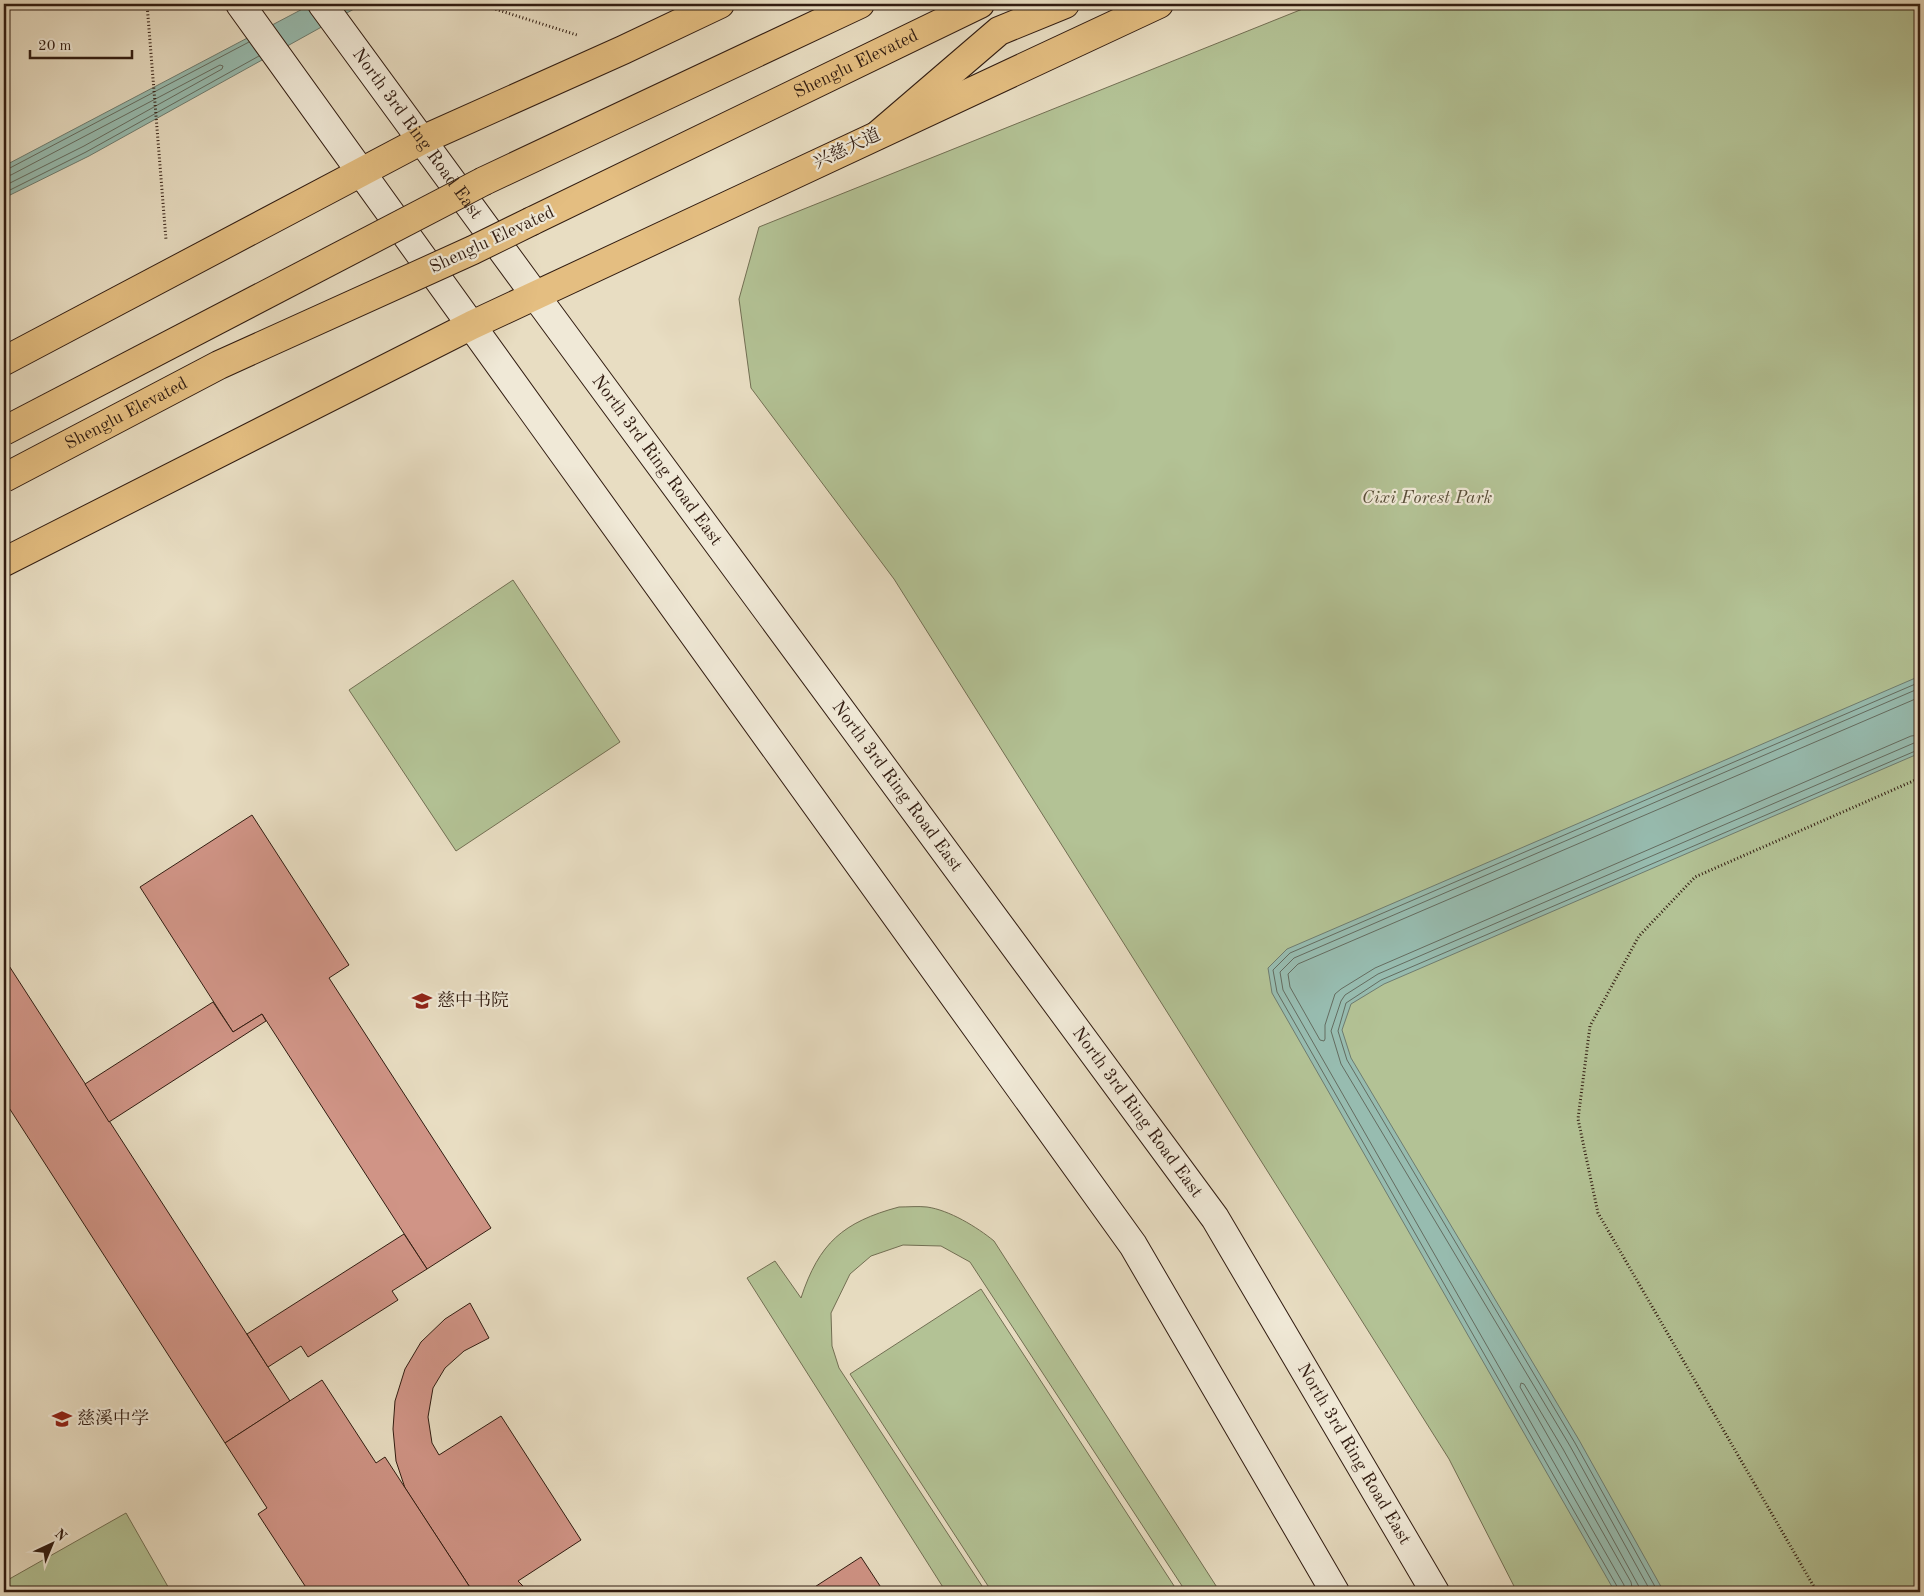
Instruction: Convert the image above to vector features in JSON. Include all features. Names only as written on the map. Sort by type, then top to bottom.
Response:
[{"type":"main road","points":[[240,4],[1133,1245],[1335,1592]]},
{"type":"main road","name":"North 3rd Ring Road East","points":[[322,4],[1215,1218],[1435,1592]]},
{"type":"main road","points":[[4,361],[360,171],[422,140],[623,50],[720,4]]},
{"type":"main road","points":[[4,431],[484,181],[860,4]]},
{"type":"main road","name":"Shenglu Elevated","points":[[4,478],[219,365],[473,250],[980,4]]},
{"type":"main road","points":[[879,134],[999,31],[1064,4]]},
{"type":"main road","name":"兴慈大道","points":[[4,562],[472,325],[1158,4]]},
{"type":"path","points":[[147,4],[168,273]]},
{"type":"path","points":[[479,4],[578,36]]},
{"type":"path","points":[[1817,1592],[1598,1213],[1578,1118],[1590,1026],[1639,936],[1695,877],[1920,778]]},
{"type":"green space","name":"Cixi Forest Park","points":[[1315,4],[1920,4],[1920,1592],[1517,1592],[1449,1459],[894,579],[751,388],[739,299],[759,227]]},
{"type":"green space","points":[[513,580],[620,742],[456,851],[349,690]]},
{"type":"green space","points":[[899,1207],[927,1207],[953,1215],[994,1241],[1220,1592],[1186,1592],[970,1262],[941,1246],[903,1245],[871,1256],[850,1274],[831,1313],[832,1346],[839,1368],[986,1592],[946,1592],[747,1278],[775,1261],[801,1298],[816,1263],[825,1249],[836,1238],[848,1228],[863,1220]]},
{"type":"green space","points":[[981,1289],[1178,1592],[992,1592],[850,1374]]},
{"type":"green space","points":[[126,1513],[171,1592],[4,1592],[4,1582]]},
{"type":"water","points":[[312,4],[363,4],[89,156],[4,198],[4,166]]},
{"type":"water","points":[[1920,676],[1920,753],[1384,984],[1351,1004],[1342,1030],[1351,1058],[1579,1440],[1664,1592],[1615,1592],[1272,993],[1268,968],[1287,949]]},
{"type":"building","points":[[252,815],[349,965],[329,978],[491,1228],[427,1269],[262,1014],[233,1032],[140,887]]},
{"type":"building","points":[[4,958],[290,1401],[225,1443],[4,1100]]},
{"type":"building","points":[[213,1002],[233,1032],[262,1014],[266,1021],[109,1122],[85,1084]]},
{"type":"building","points":[[404,1234],[427,1269],[392,1291],[398,1300],[308,1357],[301,1346],[268,1367],[247,1334]]},
{"type":"building","points":[[470,1303],[489,1338],[464,1351],[445,1368],[433,1388],[428,1417],[432,1443],[439,1455],[501,1416],[581,1540],[518,1581],[529,1592],[473,1592],[405,1488],[396,1461],[393,1429],[395,1401],[405,1369],[421,1342],[445,1319]]},
{"type":"building","points":[[322,1380],[376,1463],[385,1457],[473,1592],[309,1592],[258,1514],[267,1508],[225,1443]]},
{"type":"building","points":[[861,1557],[884,1592],[807,1592]]},
{"type":"place","name":"慈中书院","points":[[422,1001]]},
{"type":"place","name":"慈溪中学","points":[[62,1419]]}]
